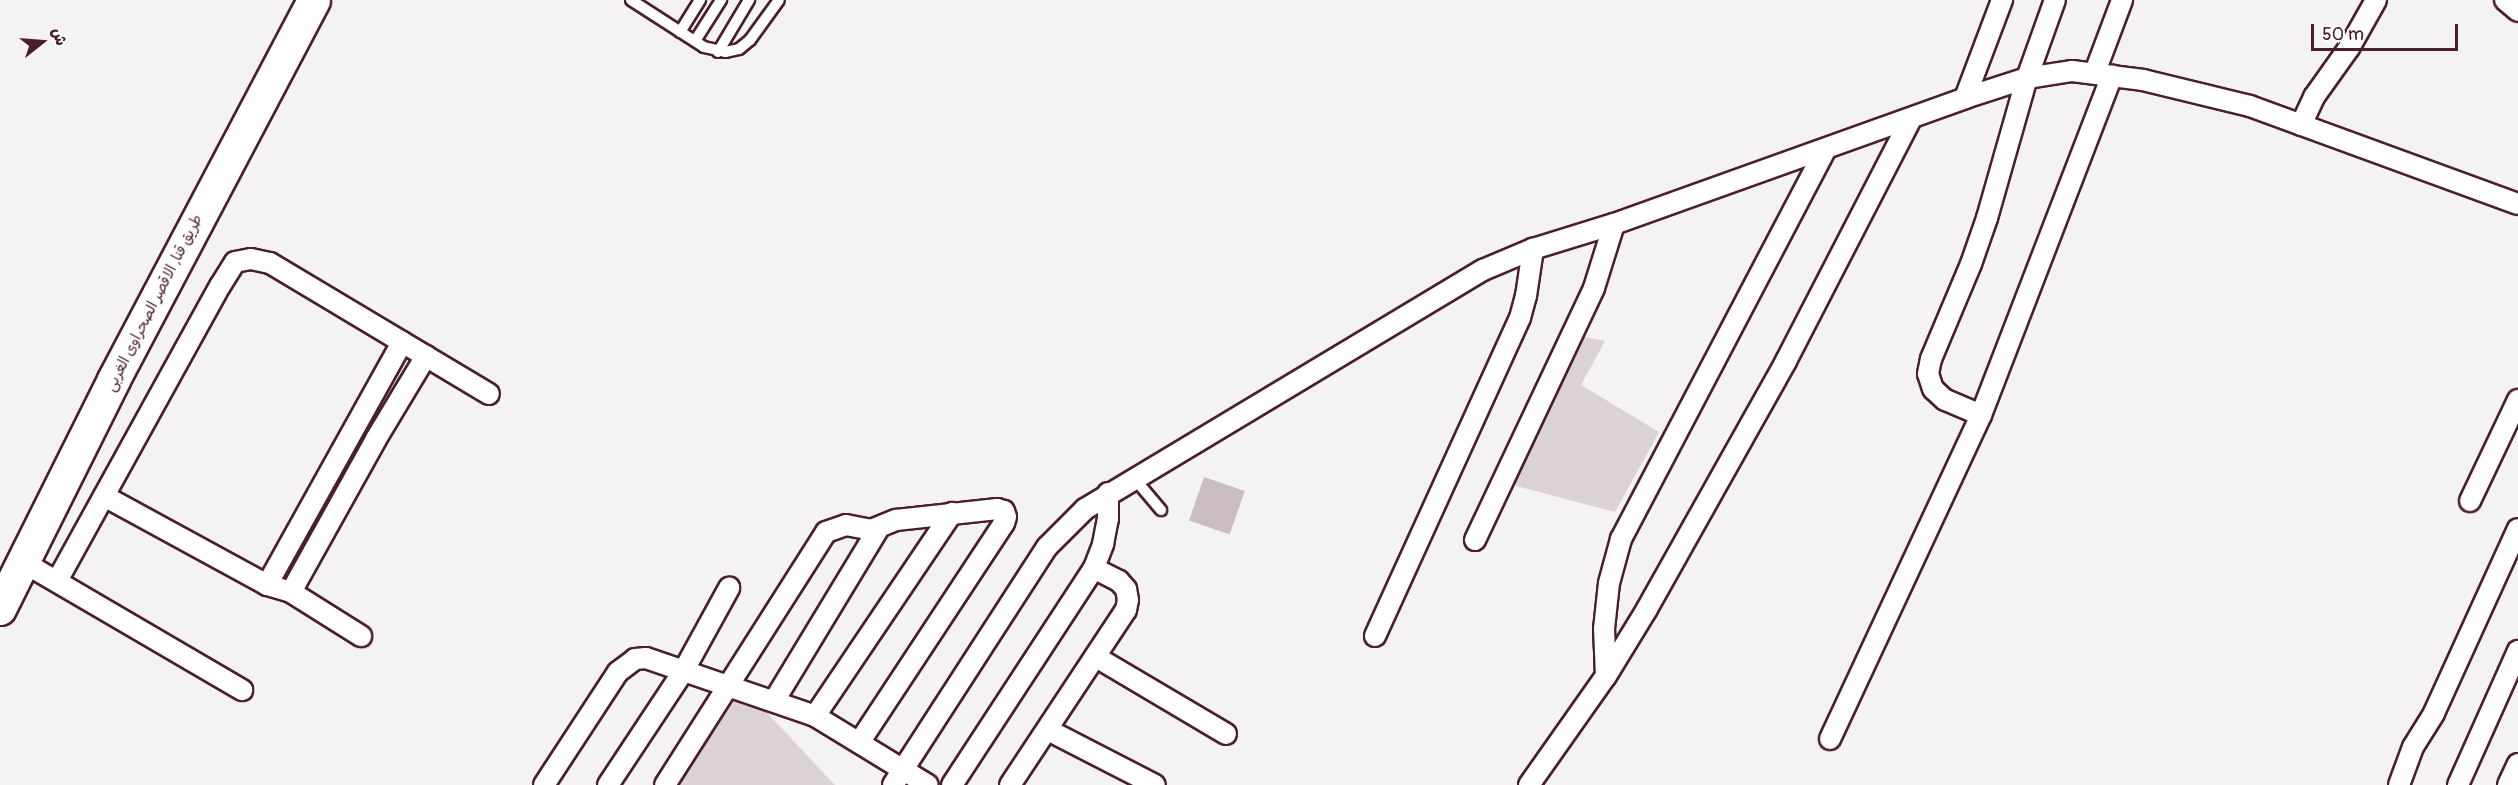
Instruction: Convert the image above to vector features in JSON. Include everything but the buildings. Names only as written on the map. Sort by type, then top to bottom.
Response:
[{"type":"main road","name":"طريق قنا, الاقصر الصحراوى الغربى","points":[[0,609],[196,220],[314,0]]},
{"type":"street","points":[[1965,98],[2002,0]]},
{"type":"street","points":[[1981,415],[1945,399],[1933,389],[1928,374],[1931,359],[1971,264],[1987,218],[2027,78],[2055,0]]},
{"type":"street","points":[[1830,739],[1981,415],[2103,74],[2122,0]]},
{"type":"street","points":[[2301,125],[2314,97],[2349,48],[2376,0]]},
{"type":"street","points":[[2505,0],[2518,11]]},
{"type":"street","points":[[898,777],[1047,547],[1072,521],[1108,493],[1280,394],[1482,270],[1533,249],[1614,224],[1965,98],[2049,73],[2103,74],[2197,91],[2301,125],[2518,204]]},
{"type":"street","points":[[1529,785],[1606,676],[1647,609],[1786,361],[1911,119]]},
{"type":"street","points":[[1606,676],[1604,629],[1609,583],[1621,539],[1825,150]]},
{"type":"street","points":[[1475,540],[1594,288],[1614,224]]},
{"type":"street","points":[[1375,636],[1520,318],[1533,249]]},
{"type":"street","points":[[57,581],[220,286],[236,262],[252,259],[270,263],[489,394]]},
{"type":"street","points":[[267,585],[402,342]]},
{"type":"street","points":[[291,592],[376,439],[426,356]]},
{"type":"street","points":[[2470,501],[2518,400]]},
{"type":"street","points":[[955,784],[1094,568],[1106,527],[1108,493]]},
{"type":"street","points":[[104,496],[267,585],[291,592],[361,636]]},
{"type":"street","points":[[774,701],[878,529],[896,520],[997,509],[1004,511],[1006,517],[859,743]]},
{"type":"street","points":[[815,716],[952,513]]},
{"type":"street","points":[[665,785],[826,532],[846,525],[878,529]]},
{"type":"street","points":[[2399,785],[2413,747],[2434,713],[2518,529]]},
{"type":"street","points":[[23,562],[242,690]]},
{"type":"street","points":[[1010,785],[1126,610],[1128,600],[1126,589],[1119,581],[1094,568]]},
{"type":"street","points":[[609,785],[684,670],[729,588]]},
{"type":"street","points":[[2458,785],[2518,651]]},
{"type":"street","points":[[1096,657],[1227,734]]},
{"type":"street","points":[[544,785],[625,664],[646,658],[815,716],[859,743],[898,777],[928,785]]},
{"type":"street","points":[[1048,730],[1155,785]]},
{"type":"street","points":[[2508,785],[2518,764]]},
{"type":"lane","points":[[632,0],[680,32],[718,52],[732,51],[745,45],[779,0]]},
{"type":"lane","points":[[680,32],[700,0]]},
{"type":"lane","points":[[695,41],[721,0]]},
{"type":"lane","points":[[718,52],[749,0]]},
{"type":"lane","points":[[1134,478],[1161,510]]},
{"type":"shaded area","points":[[1580,336],[1605,341],[1581,385],[1659,432],[1615,512],[1509,484]]},
{"type":"shaded area","points":[[735,679],[835,785],[677,785]]}]
